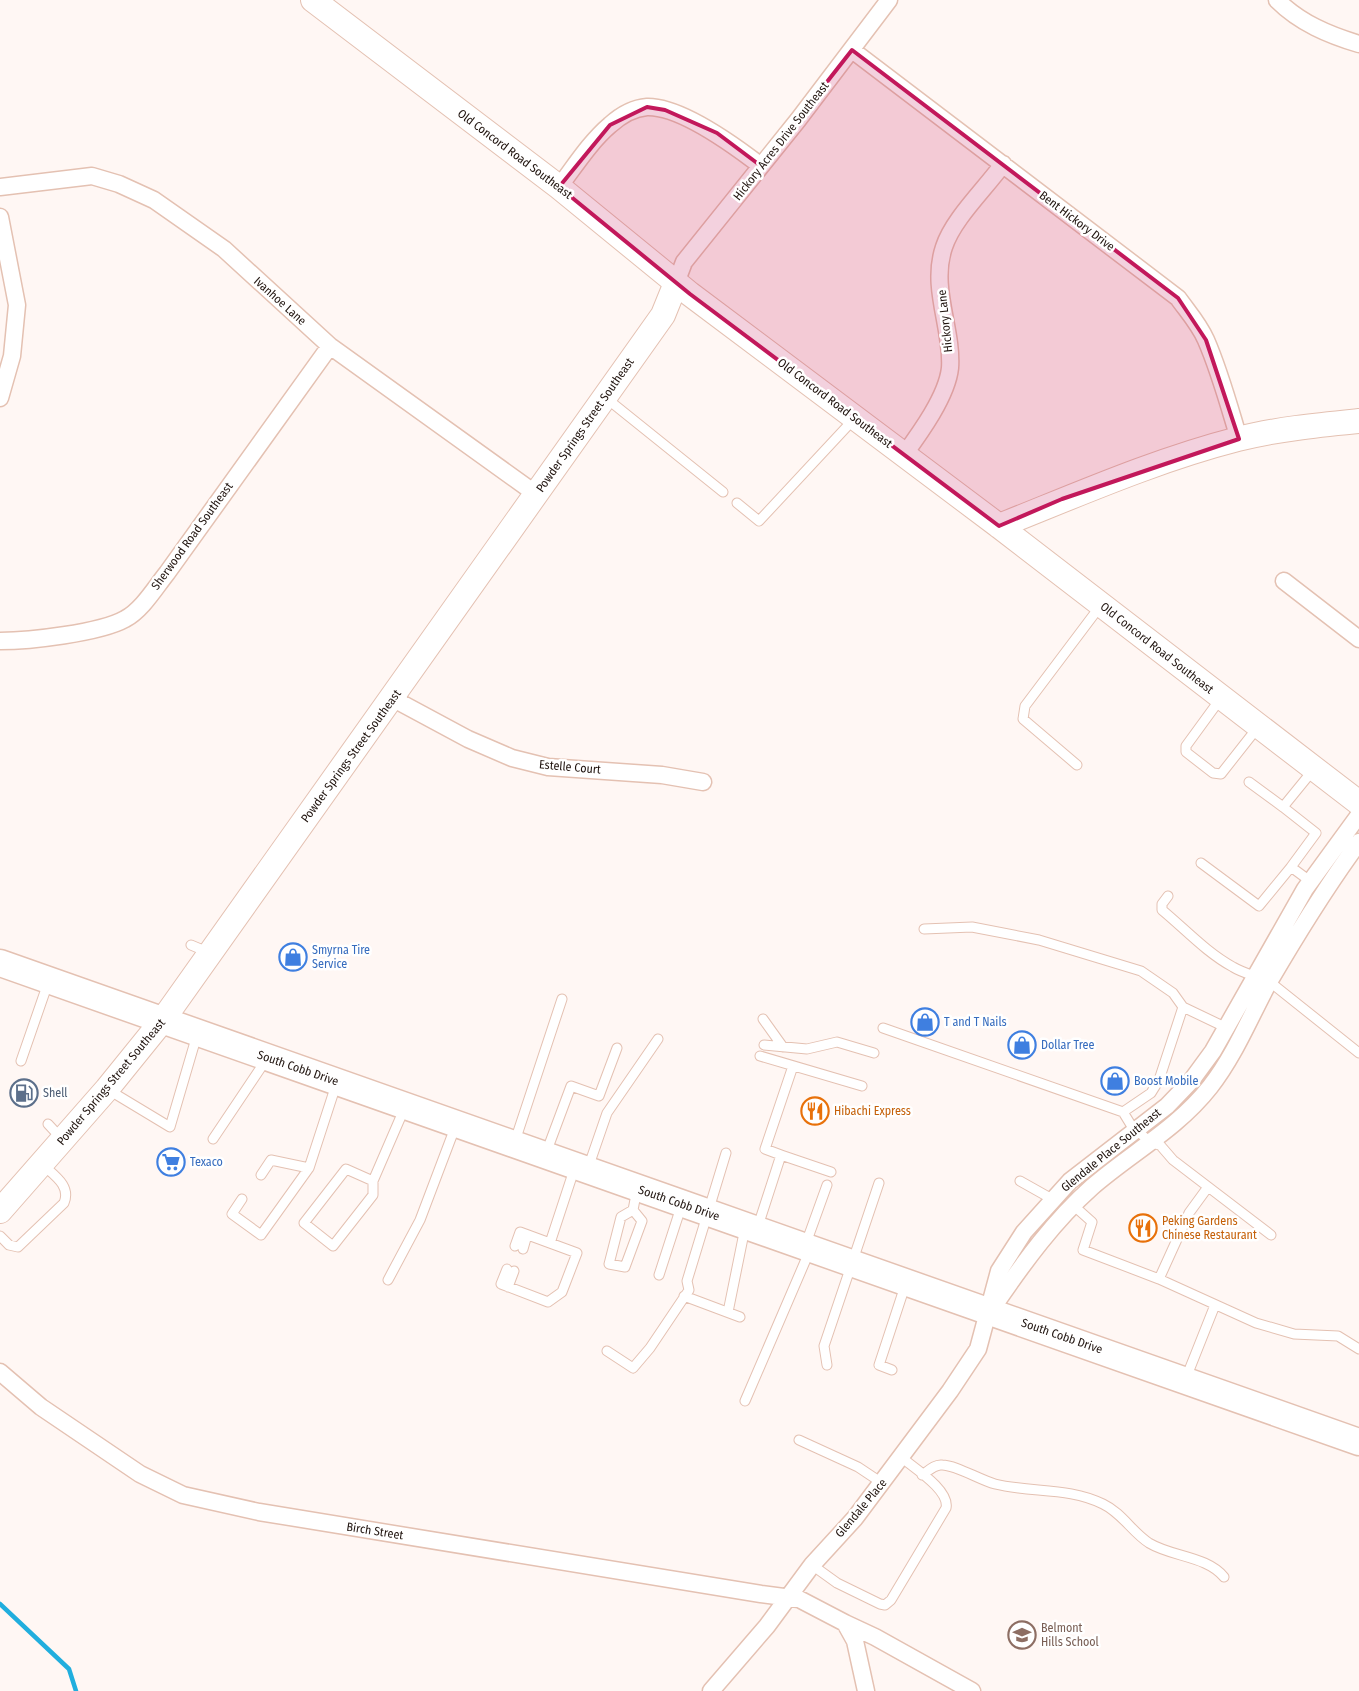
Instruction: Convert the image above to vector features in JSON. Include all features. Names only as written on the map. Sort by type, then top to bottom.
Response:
[{"type":"main road","name":"South Cobb Drive","points":[[0,963],[581,1169],[635,1199],[682,1204],[1359,1442]]},
{"type":"street","name":"Old Concord Road Southeast","points":[[313,0],[559,187],[676,283],[999,526],[1359,803]]},
{"type":"street","name":"Hickory Acres Drive Southeast","points":[[676,283],[684,262],[852,50],[889,0]]},
{"type":"street","points":[[1277,0],[1300,19],[1320,30],[1359,44]]},
{"type":"street","name":"Bent Hickory Drive","points":[[852,50],[1178,298],[1196,322],[1206,340],[1224,386],[1239,439]]},
{"type":"street","points":[[559,187],[610,124],[628,113],[647,107],[665,110],[717,133],[761,166]]},
{"type":"street","name":"Hickory Lane","points":[[904,455],[937,403],[950,368],[941,304],[940,264],[943,248],[951,229],[1003,164]]},
{"type":"street","name":"Ivanhoe Lane","points":[[0,187],[92,176],[119,184],[154,200],[224,249],[330,346],[536,494]]},
{"type":"street","points":[[0,217],[16,306],[12,356],[0,398]]},
{"type":"street","name":"Powder Springs Street Southeast","points":[[0,1211],[42,1163],[55,1132],[107,1088],[162,1021],[201,949],[395,694],[663,315],[676,283]]},
{"type":"street","name":"Sherwood Road Southeast","points":[[0,641],[27,641],[93,629],[126,619],[146,600],[167,573],[330,346]]},
{"type":"street","points":[[999,526],[1114,480],[1239,439],[1319,425],[1359,421]]},
{"type":"street","points":[[1284,581],[1359,639]]},
{"type":"street","name":"Estelle Court","points":[[395,694],[401,704],[468,739],[512,758],[548,767],[662,775],[703,782]]},
{"type":"street","name":"Glendale Place Southeast","points":[[990,1311],[1027,1258],[1073,1205],[1094,1186],[1185,1115],[1210,1087],[1243,1035],[1262,978],[1310,881],[1359,814]]},
{"type":"street","name":"Glendale Place Southeast","points":[[990,1311],[999,1271],[1024,1232],[1052,1199],[1084,1170],[1167,1106],[1191,1081],[1213,1051],[1226,1028],[1359,842]]},
{"type":"street","name":"Glendale Place","points":[[711,1691],[767,1626],[812,1565],[882,1483],[945,1389],[978,1349],[990,1311]]},
{"type":"street","name":"Birch Street","points":[[0,1372],[41,1407],[104,1452],[140,1474],[183,1495],[259,1512],[800,1599],[875,1637],[972,1691]]},
{"type":"street","points":[[845,1623],[855,1641],[866,1691]]},
{"type":"lane","points":[[605,397],[723,492]]},
{"type":"lane","points":[[737,503],[759,521],[855,418]]},
{"type":"lane","points":[[1077,765],[1023,719],[1025,706],[1101,605]]},
{"type":"lane","points":[[1222,698],[1186,746],[1186,752],[1213,773],[1221,774],[1258,726]]},
{"type":"lane","points":[[1284,808],[1314,768]]},
{"type":"lane","points":[[1201,863],[1259,906],[1316,833],[1249,782]]},
{"type":"lane","points":[[1291,867],[1310,881]]},
{"type":"lane","points":[[1168,896],[1162,904],[1162,910],[1235,969],[1262,978],[1359,1053]]},
{"type":"lane","points":[[924,929],[972,926],[1040,940],[1141,971],[1173,993],[1183,1007],[1243,1035]]},
{"type":"lane","points":[[21,1061],[49,980]]},
{"type":"lane","points":[[514,1145],[562,999]]},
{"type":"lane","points":[[1123,1112],[1151,1093],[1159,1080],[1183,1007]]},
{"type":"lane","points":[[763,1019],[783,1047]]},
{"type":"lane","points":[[883,1028],[1123,1112],[1130,1125],[1151,1142],[1160,1145],[1173,1160],[1271,1235]]},
{"type":"lane","points":[[107,1088],[170,1127],[198,1033]]},
{"type":"lane","points":[[550,1243],[606,1113],[658,1039]]},
{"type":"lane","points":[[764,1045],[807,1049],[836,1042],[874,1052]]},
{"type":"lane","points":[[545,1156],[570,1086],[600,1096],[617,1048]]},
{"type":"lane","points":[[760,1056],[862,1086]]},
{"type":"lane","points":[[213,1139],[268,1058]]},
{"type":"lane","points":[[793,1066],[766,1149],[831,1172]]},
{"type":"lane","points":[[242,1199],[232,1214],[261,1235],[309,1168],[337,1082]]},
{"type":"lane","points":[[373,1181],[346,1169],[304,1223],[333,1246],[373,1195],[373,1181],[405,1106]]},
{"type":"lane","points":[[388,1280],[420,1220],[456,1124]]},
{"type":"lane","points":[[607,1351],[632,1368],[650,1348],[689,1290],[687,1281],[726,1153]]},
{"type":"lane","points":[[728,1312],[751,1228],[781,1155]]},
{"type":"lane","points":[[261,1175],[271,1160],[309,1168]]},
{"type":"lane","points":[[0,1236],[9,1245],[18,1247],[64,1203],[67,1195],[65,1187],[42,1163]]},
{"type":"lane","points":[[1020,1180],[1052,1199]]},
{"type":"lane","points":[[827,1365],[824,1346],[880,1183]]},
{"type":"lane","points":[[745,1401],[808,1248],[827,1185]]},
{"type":"lane","points":[[1160,1279],[1189,1213],[1208,1186]]},
{"type":"lane","points":[[635,1199],[642,1221],[625,1267],[610,1264],[621,1217],[635,1199]]},
{"type":"lane","points":[[659,1275],[682,1204]]},
{"type":"lane","points":[[1073,1205],[1092,1222],[1083,1250],[1160,1279],[1256,1323],[1286,1332],[1338,1336],[1359,1349]]},
{"type":"lane","points":[[511,1270],[508,1287],[548,1302],[562,1292],[577,1254],[527,1235],[519,1248]]},
{"type":"lane","points":[[892,1370],[879,1365],[906,1283]]},
{"type":"lane","points":[[684,1296],[740,1317]]},
{"type":"lane","points":[[1185,1381],[1215,1305]]},
{"type":"lane","points":[[800,1440],[858,1468],[882,1483]]},
{"type":"lane","points":[[812,1565],[837,1583],[880,1604],[888,1603],[948,1502],[943,1492],[901,1457]]},
{"type":"lane","points":[[922,1475],[938,1464],[948,1465],[995,1484],[1036,1490],[1070,1492],[1091,1499],[1122,1516],[1150,1543],[1181,1557],[1210,1565],[1218,1569],[1224,1577]]},
{"type":"highlighted area","points":[[852,50],[1178,298],[1206,340],[1239,439],[1062,499],[999,526],[690,294],[559,187],[610,125],[647,107],[665,110],[717,133],[761,166]]},
{"type":"waterway","points":[[0,1604],[69,1669],[76,1691]]},
{"type":"place","name":"Smyrna Tire Service","points":[[293,957]]},
{"type":"place","name":"T and T Nails","points":[[925,1022]]},
{"type":"place","name":"Dollar Tree","points":[[1022,1045]]},
{"type":"place","name":"Boost Mobile","points":[[1115,1081]]},
{"type":"place","name":"Shell","points":[[24,1093]]},
{"type":"place","name":"Hibachi Express","points":[[815,1111]]},
{"type":"place","name":"Texaco","points":[[171,1162]]},
{"type":"place","name":"Peking Gardens Chinese Restaurant","points":[[1143,1228]]},
{"type":"place","name":"Belmont Hills School","points":[[1022,1635]]}]
